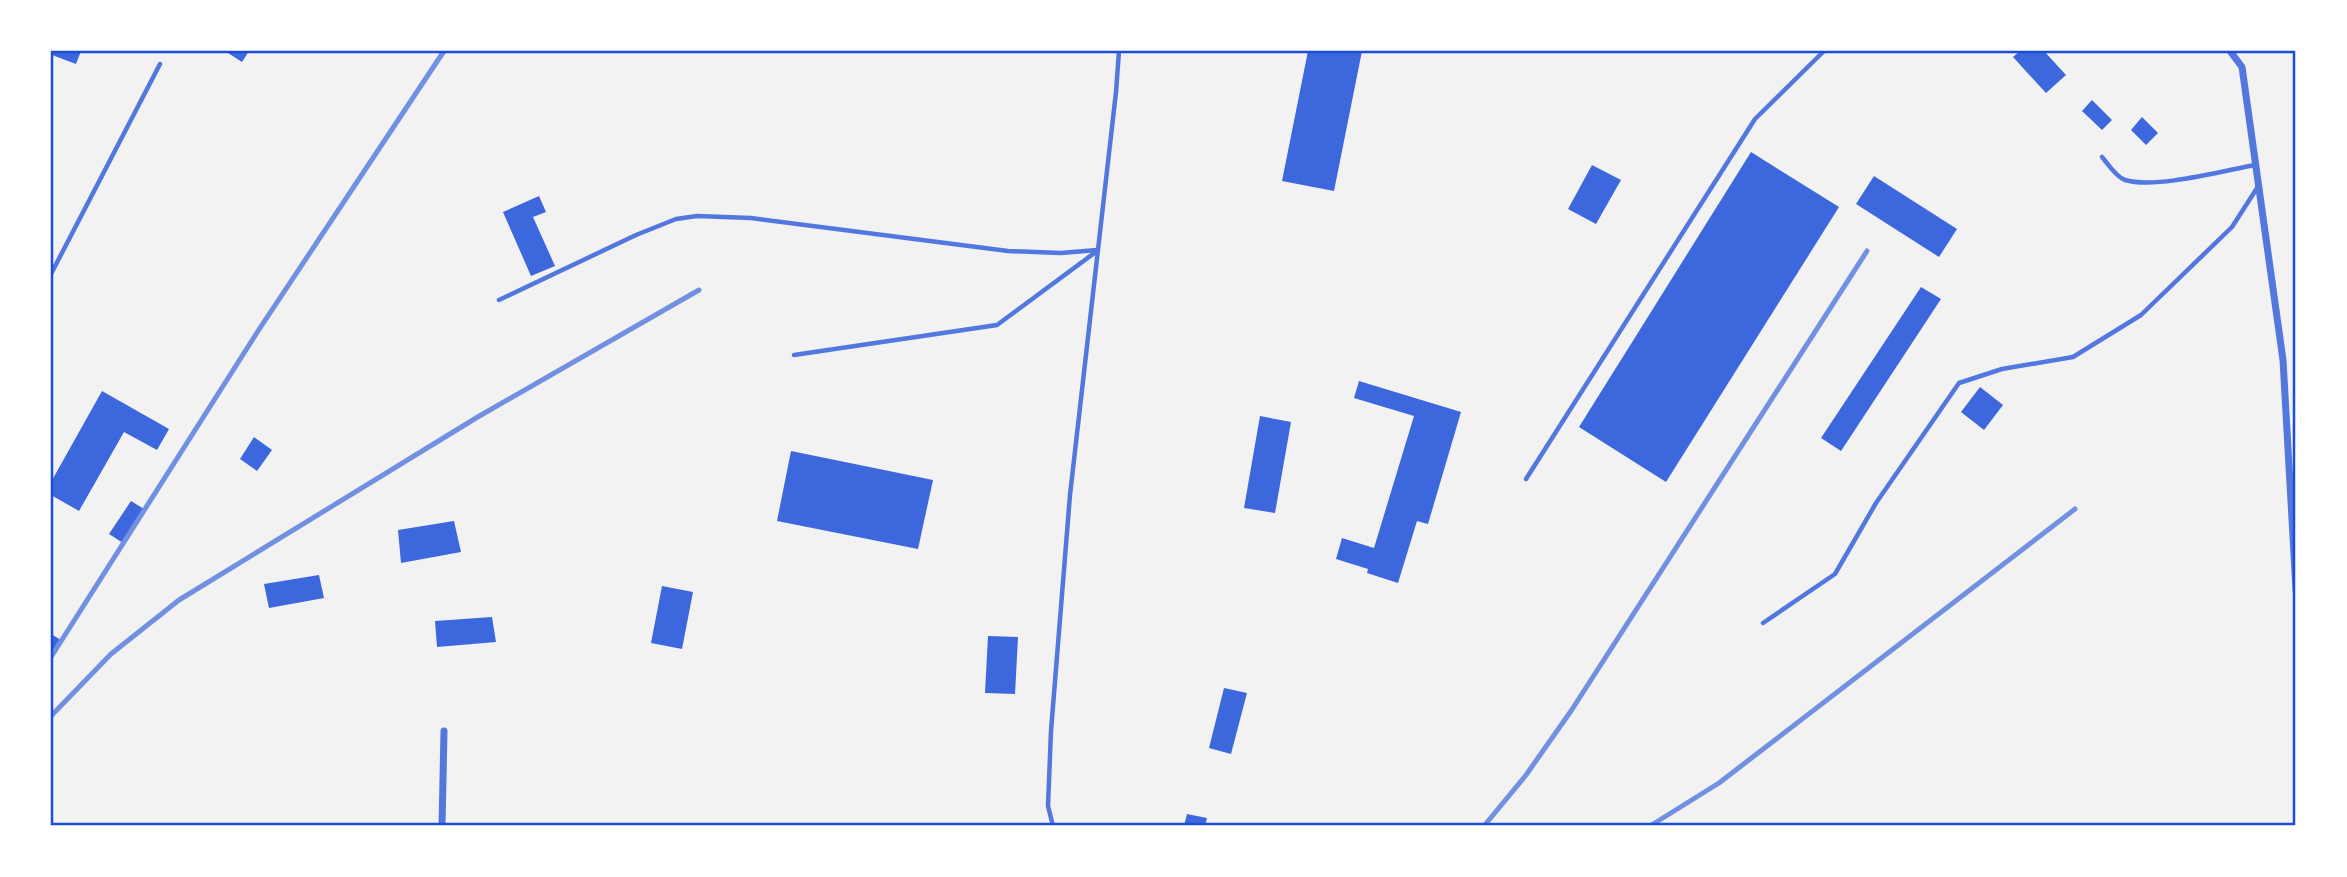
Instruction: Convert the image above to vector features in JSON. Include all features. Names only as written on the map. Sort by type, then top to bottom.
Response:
[{"type":"street","points":[[2230,51],[2242,67],[2283,360],[2296,590]]},
{"type":"street","points":[[442,826],[444,731]]},
{"type":"lane","points":[[1053,826],[1048,806],[1053,704],[1070,495],[1119,51]]},
{"type":"lane","points":[[1526,479],[1755,119],[1824,51]]},
{"type":"lane","points":[[51,274],[160,64]]},
{"type":"lane","points":[[2102,157],[2122,180],[2132,181],[2159,182],[2256,165]]},
{"type":"lane","points":[[1763,623],[1835,574],[1876,503],[1959,383],[2002,369],[2073,357],[2141,314],[2232,227],[2259,185]]},
{"type":"lane","points":[[499,300],[636,235],[676,219],[697,216],[751,218],[1008,251],[1061,253],[1097,250]]},
{"type":"lane","points":[[794,355],[997,324],[1097,250]]},
{"type":"building","points":[[54,51],[81,51],[76,64],[52,55]]},
{"type":"building","points":[[225,51],[249,51],[242,62]]},
{"type":"building","points":[[1308,51],[1362,51],[1334,191],[1282,181]]},
{"type":"building","points":[[2020,51],[2044,51],[2066,75],[2046,93],[2013,57]]},
{"type":"building","points":[[2092,100],[2112,120],[2102,130],[2082,111]]},
{"type":"building","points":[[2142,117],[2158,133],[2146,145],[2131,130]]},
{"type":"building","points":[[1751,152],[1839,207],[1666,482],[1579,427]]},
{"type":"building","points":[[1592,165],[1621,180],[1596,224],[1568,209]]},
{"type":"building","points":[[1874,176],[1957,229],[1939,257],[1856,204]]},
{"type":"building","points":[[539,196],[546,212],[533,217],[555,266],[531,276],[503,212]]},
{"type":"building","points":[[1921,287],[1941,299],[1841,451],[1821,438]]},
{"type":"building","points":[[1359,381],[1461,412],[1428,524],[1417,521],[1398,583],[1367,573],[1368,569],[1336,559],[1342,538],[1374,548],[1414,416],[1354,398]]},
{"type":"building","points":[[1980,387],[2003,405],[1984,430],[1961,412]]},
{"type":"building","points":[[102,391],[169,429],[157,450],[124,432],[79,511],[51,495],[51,482]]},
{"type":"building","points":[[1260,416],[1291,422],[1275,513],[1244,508]]},
{"type":"building","points":[[254,437],[272,450],[257,471],[240,459]]},
{"type":"building","points":[[791,451],[933,480],[918,549],[777,521]]},
{"type":"building","points":[[131,501],[144,509],[123,543],[109,534]]},
{"type":"building","points":[[454,521],[461,552],[401,563],[398,530]]},
{"type":"building","points":[[319,575],[324,598],[269,608],[264,584]]},
{"type":"building","points":[[662,586],[693,592],[682,649],[651,643]]},
{"type":"building","points":[[492,617],[496,642],[437,647],[435,621]]},
{"type":"building","points":[[51,634],[61,640],[51,657]]},
{"type":"building","points":[[988,636],[1018,637],[1015,694],[985,693]]},
{"type":"building","points":[[1224,688],[1247,693],[1231,754],[1209,748]]},
{"type":"building","points":[[1187,814],[1207,818],[1205,826],[1184,826]]},
{"type":"railway","points":[[51,657],[258,331],[444,51]]},
{"type":"railway","points":[[1484,826],[1526,775],[1571,711],[1867,251]]},
{"type":"railway","points":[[51,716],[111,654],[179,600],[476,418],[699,290]]},
{"type":"railway","points":[[1650,826],[1719,783],[2075,509]]}]
